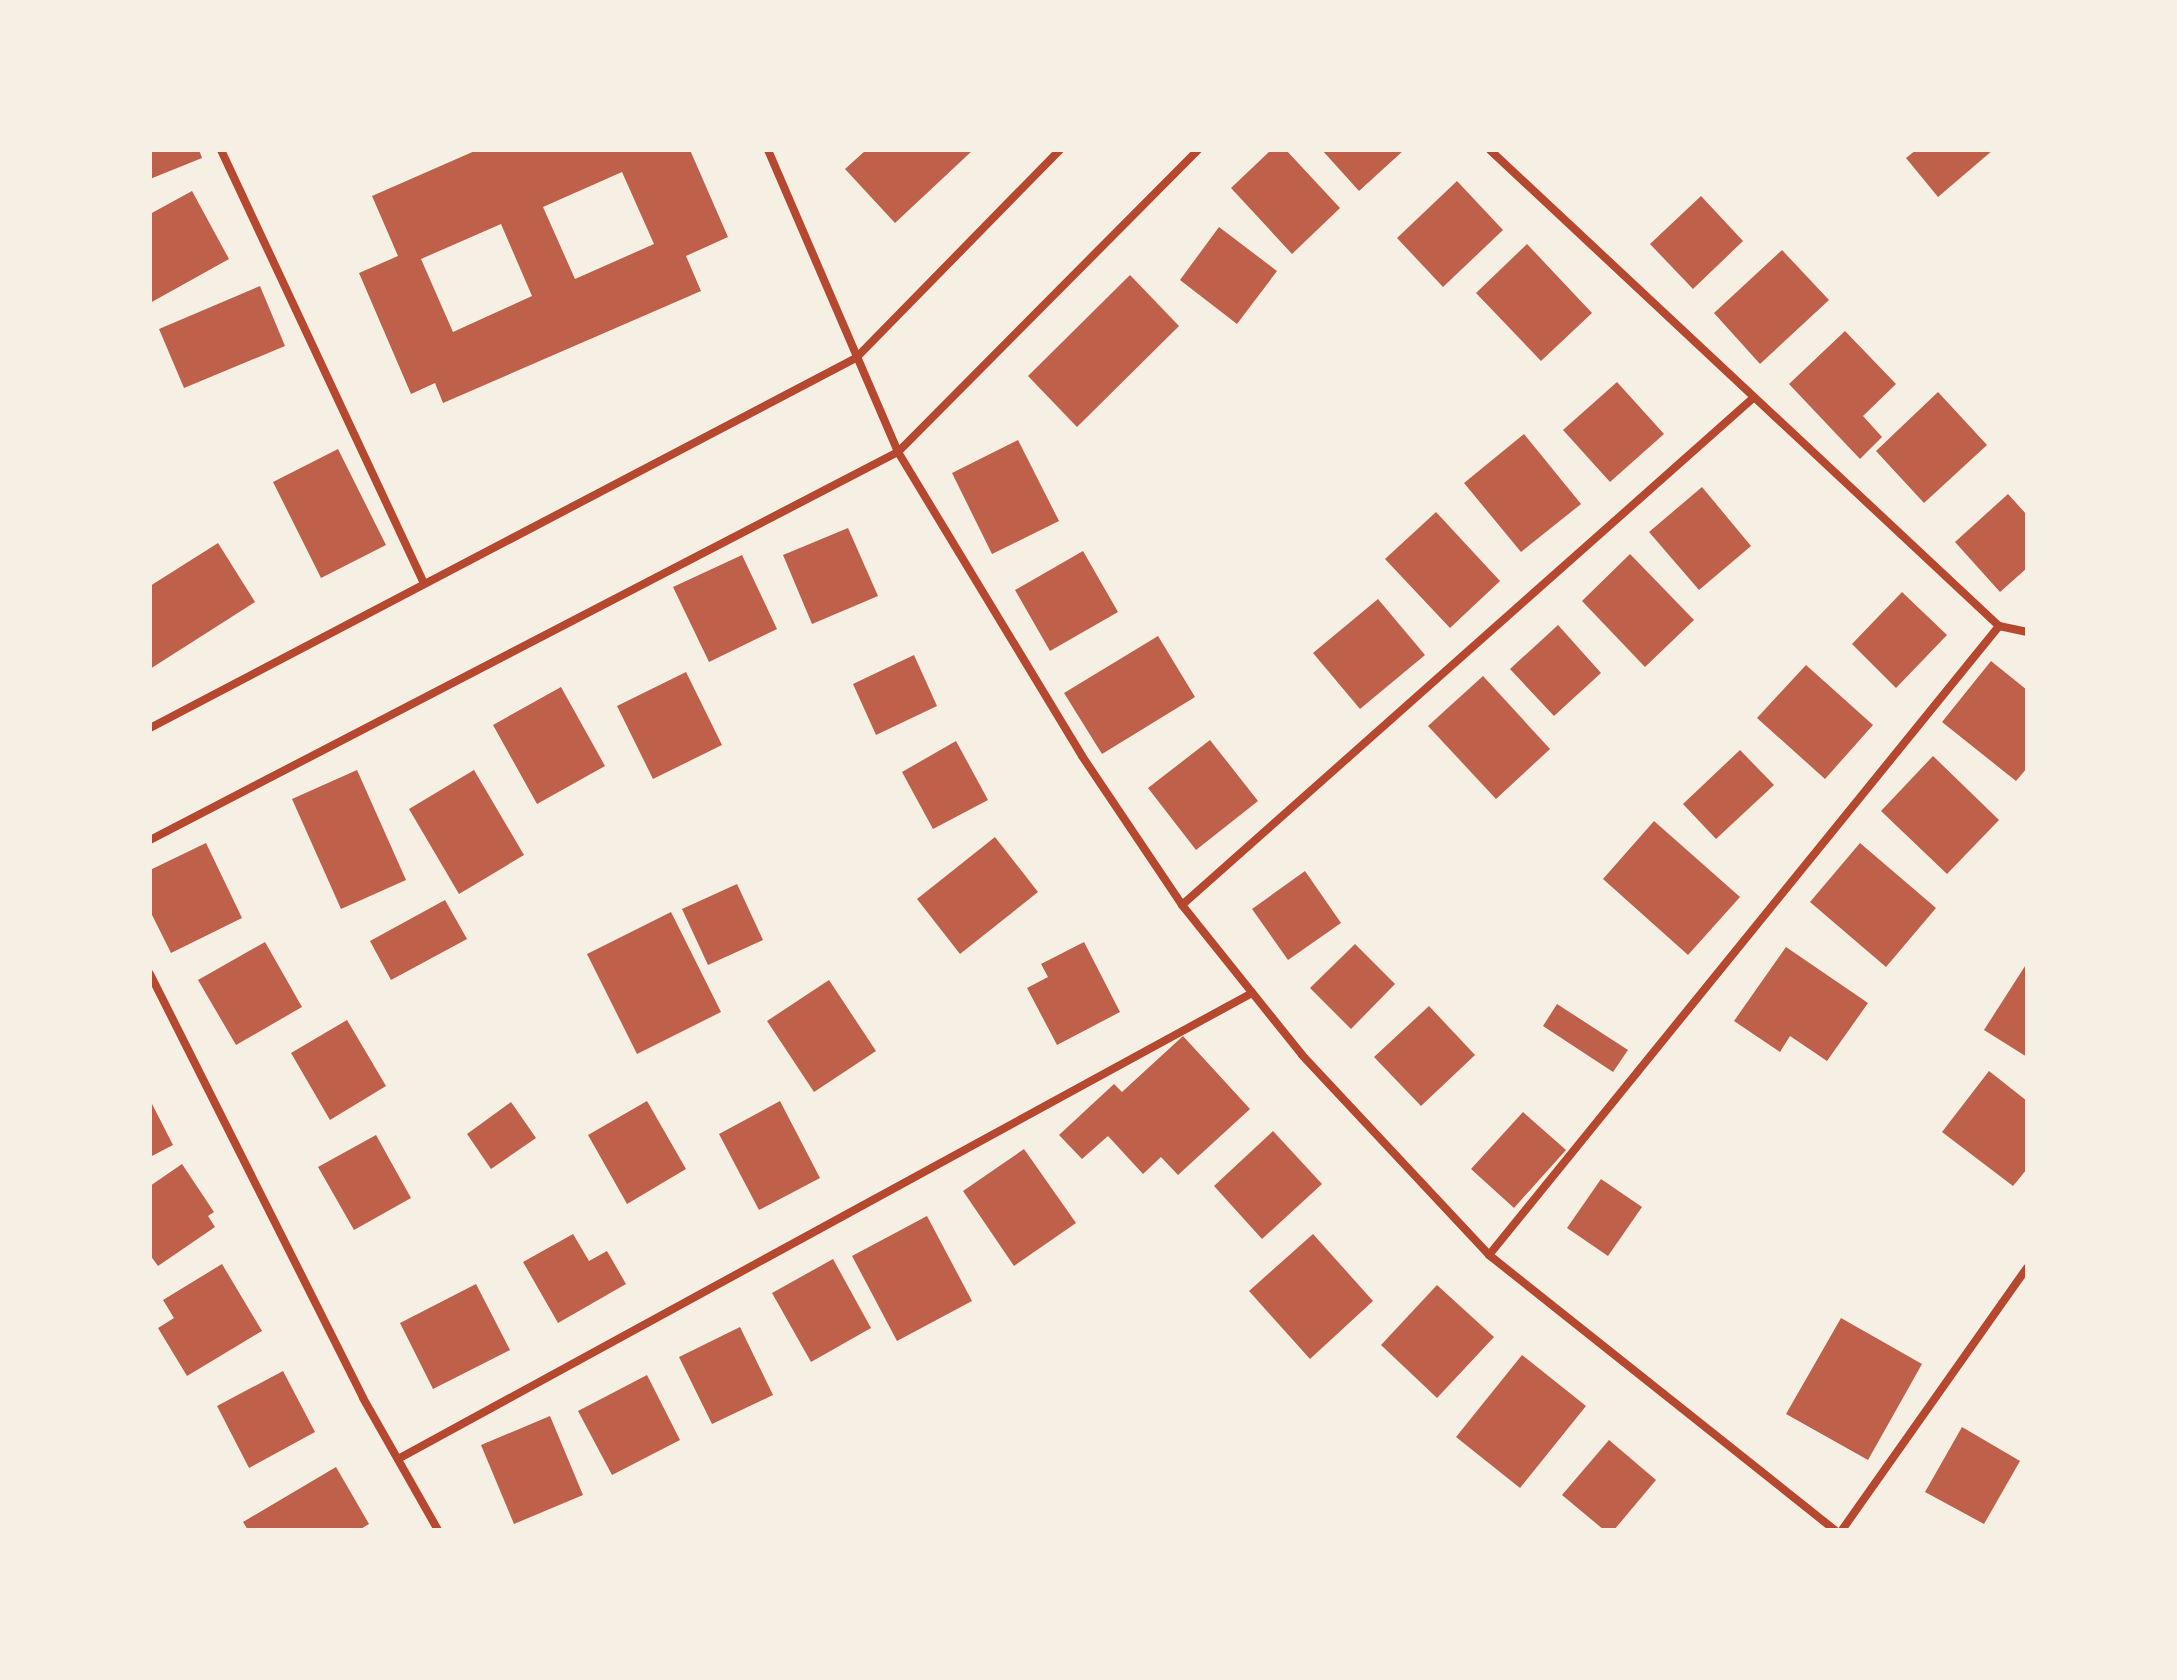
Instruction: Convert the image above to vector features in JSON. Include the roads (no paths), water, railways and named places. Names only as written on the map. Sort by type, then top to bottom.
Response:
[{"type":"street","points":[[221,150],[423,582]]},
{"type":"street","points":[[768,150],[898,452],[1082,756],[1182,905],[1302,1055],[1489,1255],[1835,1530]]},
{"type":"street","points":[[150,728],[423,582],[856,358],[1060,150]]},
{"type":"street","points":[[150,840],[898,452],[1198,150]]},
{"type":"street","points":[[1490,150],[1751,400],[1999,626],[2027,632]]},
{"type":"street","points":[[1182,905],[1751,400]]},
{"type":"street","points":[[1489,1255],[1999,626]]},
{"type":"street","points":[[150,974],[398,1459],[438,1530]]},
{"type":"street","points":[[398,1459],[1252,993]]},
{"type":"street","points":[[1842,1530],[2027,1268]]}]
